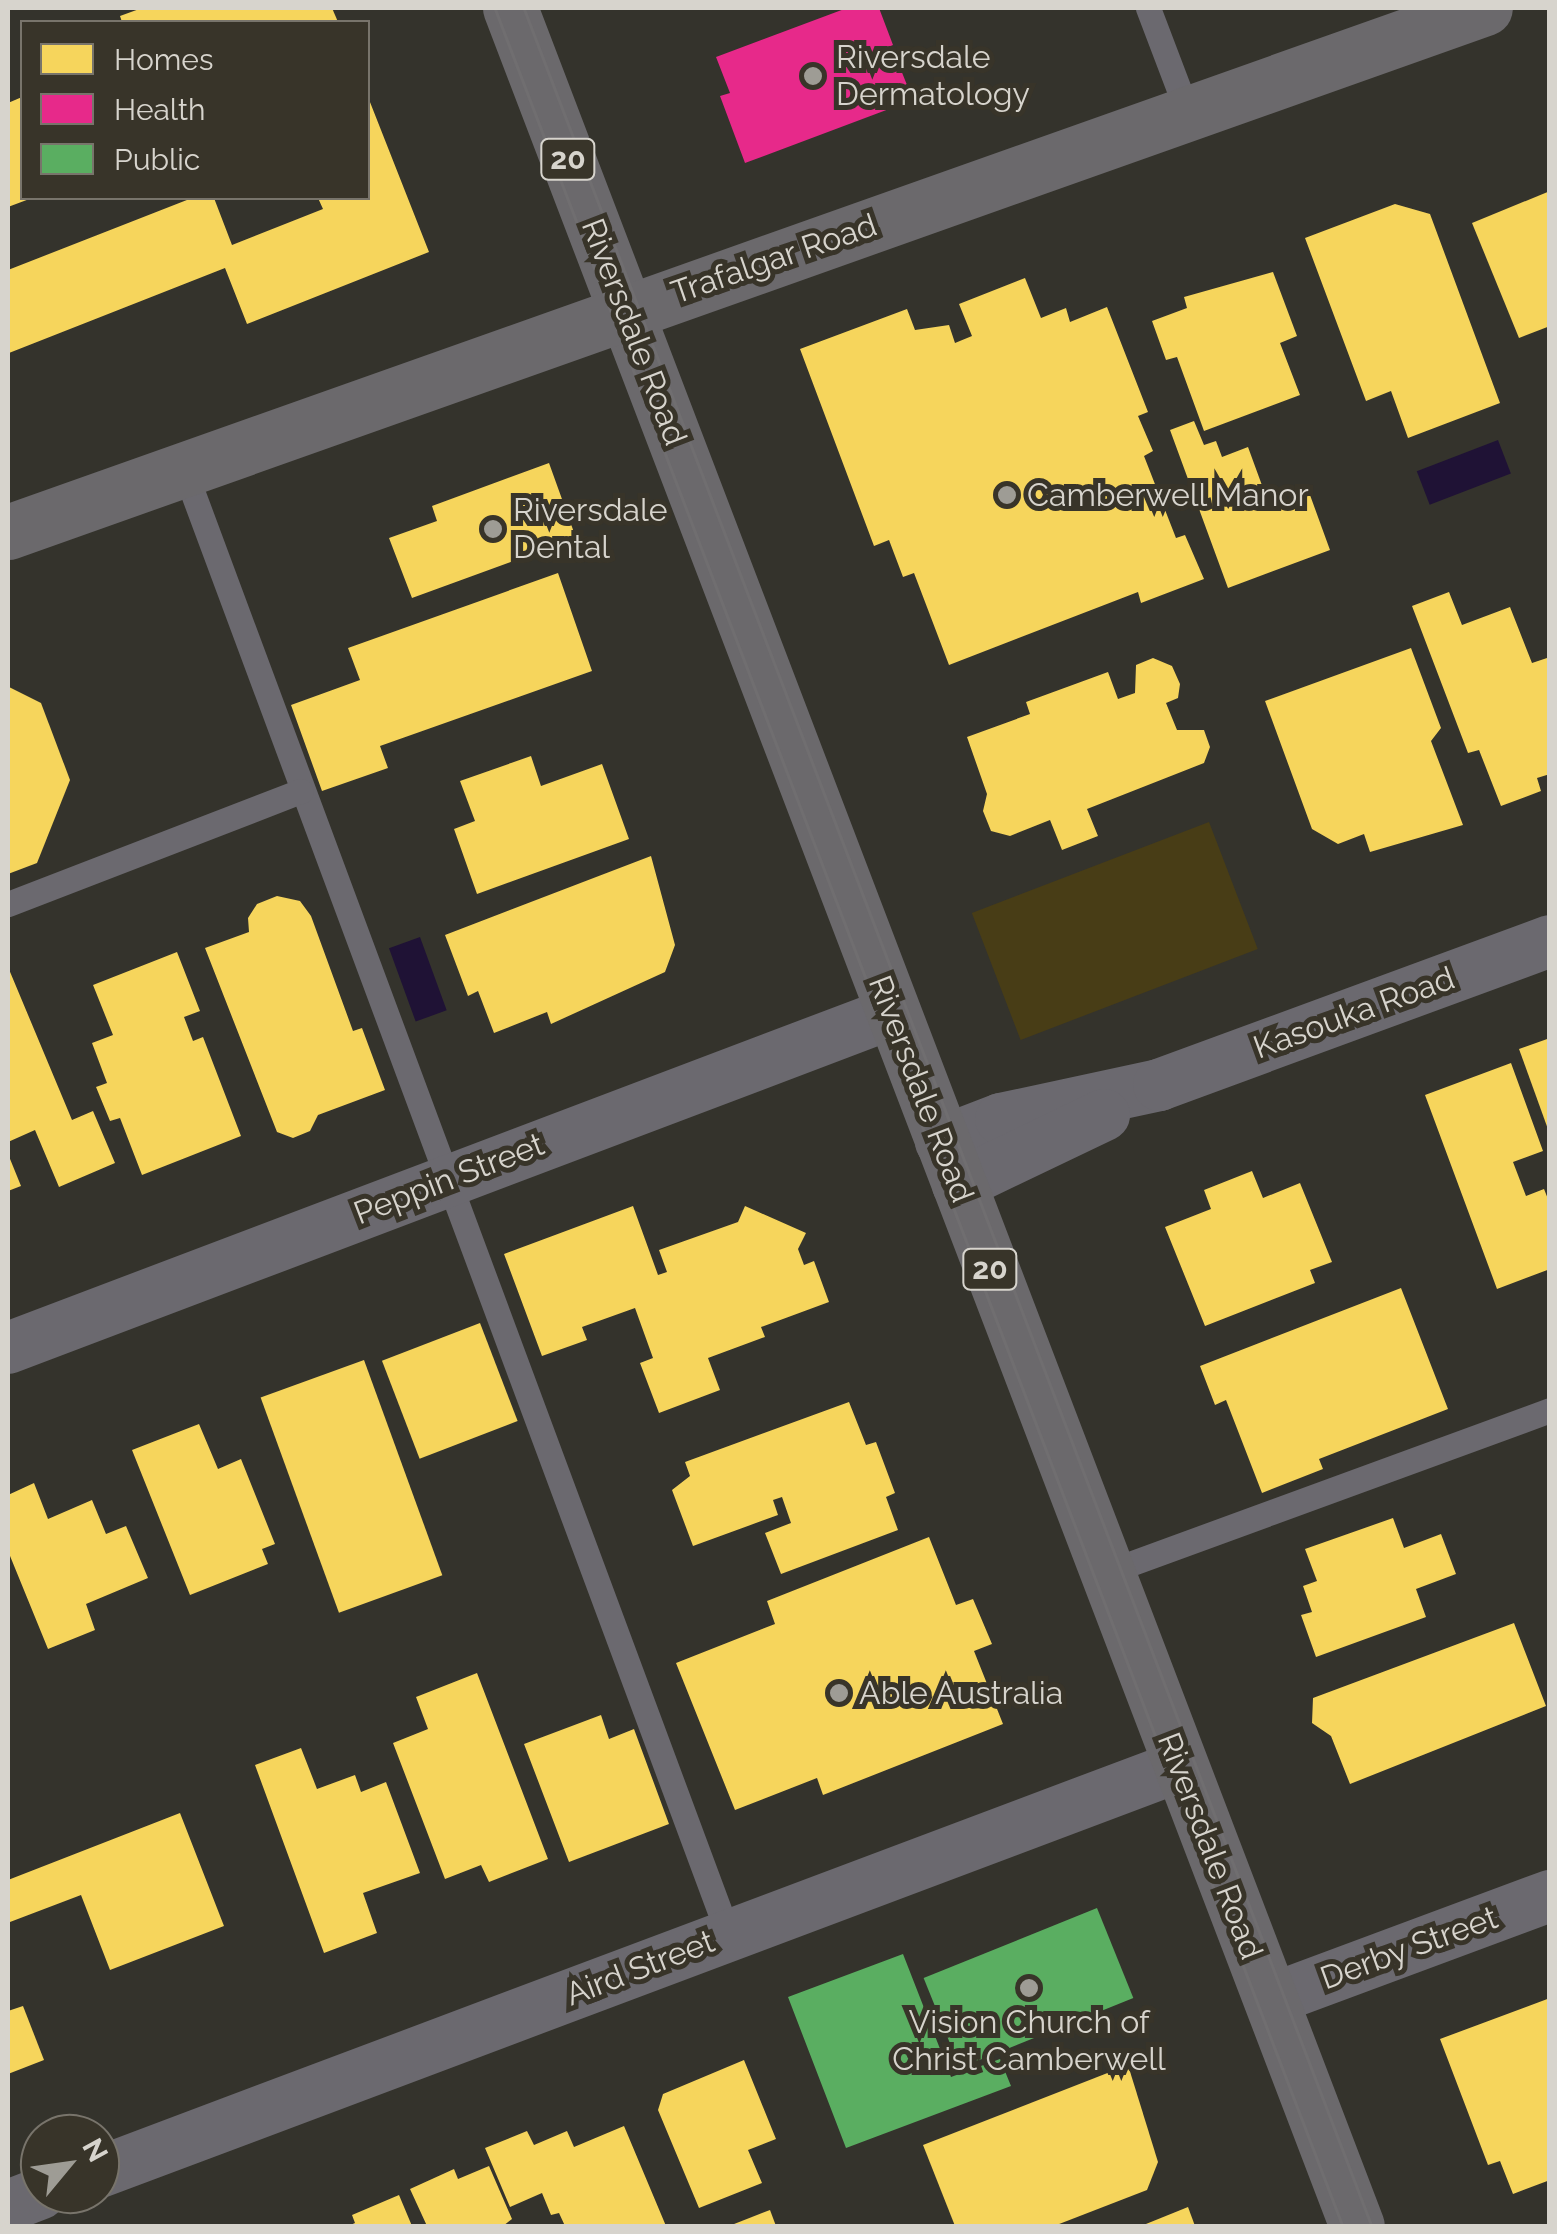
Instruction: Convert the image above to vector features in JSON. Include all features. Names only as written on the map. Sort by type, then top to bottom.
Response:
[{"type":"main road","name":"Riversdale Road","points":[[510,8],[1357,2226]]},
{"type":"main road","name":"Trafalgar Road","points":[[8,532],[1485,8]]},
{"type":"street","name":"Kasouka Road","points":[[950,1163],[1001,1119],[1158,1085],[1550,941]]},
{"type":"street","name":"Peppin Street","points":[[8,1348],[892,1013]]},
{"type":"street","name":"Aird Street","points":[[120,2164],[1180,1766]]},
{"type":"street","name":"Derby Street","points":[[1270,2000],[1550,1896]]},
{"type":"lane","points":[[1148,8],[1189,116]]},
{"type":"lane","points":[[185,472],[728,1934]]},
{"type":"lane","points":[[8,904],[301,791]]},
{"type":"lane","points":[[1105,1573],[1550,1410]]},
{"type":"shaded area","points":[[1498,440],[1511,474],[1430,505],[1417,471]]},
{"type":"shaded area","points":[[1209,822],[1258,949],[1021,1040],[972,913]]},
{"type":"shaded area","points":[[420,937],[447,1010],[416,1022],[389,948]]},
{"type":"building: Homes","points":[[142,8],[332,8],[337,20],[121,20],[120,16]]},
{"type":"building: Homes","points":[[20,98],[20,200],[27,200],[8,207],[8,103]]},
{"type":"building: Homes","points":[[370,102],[429,252],[247,324],[225,268],[9,353],[8,270],[187,200],[215,200],[232,245],[323,209],[319,200],[370,200]]},
{"type":"building: Homes","points":[[1550,191],[1550,326],[1519,338],[1472,223]]},
{"type":"building: Homes","points":[[1395,204],[1430,214],[1500,403],[1408,438],[1391,391],[1366,401],[1305,238]]},
{"type":"building: Homes","points":[[1273,272],[1297,336],[1280,343],[1300,395],[1204,431],[1177,357],[1166,360],[1152,321],[1187,308],[1184,297]]},
{"type":"building: Homes","name":"Camberwell Manor","points":[[1025,278],[1041,318],[1066,308],[1070,322],[1107,307],[1148,412],[1138,416],[1153,451],[1144,456],[1176,538],[1185,535],[1204,579],[1141,603],[1138,592],[949,665],[914,573],[903,577],[889,540],[874,546],[800,349],[907,309],[915,330],[949,325],[955,343],[972,336],[959,304]]},
{"type":"building: Homes","points":[[1194,421],[1204,445],[1216,441],[1222,457],[1248,447],[1271,510],[1310,495],[1330,550],[1228,588],[1170,430]]},
{"type":"building: Homes","name":"Riversdale Dental","points":[[549,463],[576,538],[412,598],[389,538],[437,521],[432,506]]},
{"type":"building: Homes","points":[[558,573],[592,671],[380,746],[388,768],[322,791],[291,705],[360,680],[348,648]]},
{"type":"building: Homes","points":[[1449,592],[1462,625],[1510,607],[1532,663],[1550,657],[1550,774],[1537,778],[1541,791],[1501,806],[1479,750],[1468,753],[1412,606]]},
{"type":"building: Homes","points":[[1411,648],[1441,728],[1431,741],[1463,825],[1370,852],[1364,834],[1338,844],[1312,829],[1265,701]]},
{"type":"building: Homes","points":[[1153,658],[1172,666],[1180,684],[1178,698],[1166,703],[1177,730],[1204,730],[1210,747],[1204,763],[1087,809],[1098,836],[1062,850],[1050,820],[1010,836],[991,831],[983,811],[987,794],[967,737],[1030,714],[1026,702],[1108,672],[1118,699],[1135,693],[1136,665]]},
{"type":"building: Homes","points":[[9,687],[41,703],[70,780],[37,863],[8,874]]},
{"type":"building: Homes","points":[[531,756],[541,786],[602,764],[629,839],[477,894],[454,829],[475,821],[460,781]]},
{"type":"building: Homes","points":[[651,856],[675,945],[665,972],[551,1024],[547,1012],[494,1033],[478,991],[468,996],[445,935]]},
{"type":"building: Homes","points":[[277,896],[300,901],[311,916],[353,1031],[362,1028],[385,1090],[318,1115],[310,1131],[293,1138],[277,1132],[205,948],[249,932],[248,918],[257,904]]},
{"type":"building: Homes","points":[[177,952],[200,1011],[184,1017],[193,1041],[203,1037],[241,1136],[142,1175],[120,1118],[110,1121],[96,1087],[107,1083],[92,1043],[113,1035],[93,985]]},
{"type":"building: Homes","points":[[8,967],[72,1120],[93,1111],[115,1163],[59,1187],[35,1130],[8,1142]]},
{"type":"building: Homes","points":[[1550,1038],[1550,1132],[1549,1132],[1519,1049]]},
{"type":"building: Homes","points":[[1511,1063],[1543,1151],[1513,1162],[1526,1196],[1544,1189],[1550,1204],[1550,1269],[1497,1289],[1425,1095]]},
{"type":"building: Homes","points":[[8,1154],[21,1186],[8,1191]]},
{"type":"building: Homes","points":[[1252,1171],[1263,1198],[1300,1183],[1332,1262],[1310,1270],[1315,1283],[1205,1326],[1165,1227],[1211,1209],[1204,1190]]},
{"type":"building: Homes","points":[[633,1206],[658,1275],[667,1272],[659,1250],[738,1222],[745,1206],[806,1233],[798,1249],[804,1265],[814,1261],[829,1302],[761,1327],[765,1337],[708,1358],[720,1390],[659,1413],[640,1363],[653,1358],[635,1308],[582,1327],[587,1340],[542,1356],[504,1254]]},
{"type":"building: Homes","points":[[1401,1288],[1448,1409],[1319,1459],[1323,1469],[1262,1493],[1226,1400],[1215,1405],[1200,1366]]},
{"type":"building: Homes","points":[[480,1323],[518,1421],[420,1459],[382,1361]]},
{"type":"building: Homes","points":[[364,1360],[442,1575],[339,1613],[261,1398]]},
{"type":"building: Homes","points":[[849,1402],[866,1445],[876,1442],[895,1493],[886,1497],[898,1530],[781,1574],[765,1533],[791,1523],[782,1497],[773,1500],[778,1515],[693,1546],[672,1490],[690,1476],[685,1462]]},
{"type":"building: Homes","points":[[199,1424],[218,1469],[241,1459],[275,1544],[262,1549],[268,1564],[190,1595],[132,1450]]},
{"type":"building: Homes","points":[[34,1483],[48,1519],[92,1500],[106,1534],[126,1526],[148,1578],[86,1604],[95,1630],[48,1649],[8,1551],[8,1495]]},
{"type":"building: Homes","points":[[1393,1518],[1404,1548],[1441,1534],[1456,1574],[1416,1589],[1426,1617],[1316,1657],[1301,1615],[1312,1612],[1303,1586],[1317,1581],[1305,1549]]},
{"type":"building: Homes","name":"Able Australia","points":[[929,1537],[956,1605],[973,1599],[992,1644],[974,1651],[1003,1724],[823,1795],[817,1778],[735,1810],[676,1663],[775,1624],[767,1601]]},
{"type":"building: Homes","points":[[1514,1623],[1546,1706],[1350,1784],[1331,1736],[1312,1723],[1313,1698]]},
{"type":"building: Homes","points":[[477,1673],[548,1859],[489,1882],[481,1865],[445,1879],[393,1743],[428,1729],[416,1697]]},
{"type":"building: Homes","points":[[601,1715],[609,1739],[634,1729],[669,1824],[569,1862],[524,1744]]},
{"type":"building: Homes","points":[[301,1748],[317,1789],[355,1775],[361,1792],[386,1782],[420,1873],[363,1893],[377,1933],[324,1953],[255,1765]]},
{"type":"building: Homes","points":[[180,1813],[224,1926],[110,1970],[81,1895],[10,1922],[8,1880]]},
{"type":"building: Homes","points":[[1550,1998],[1550,2180],[1513,2194],[1500,2161],[1488,2165],[1440,2039]]},
{"type":"building: Homes","points":[[23,2006],[44,2060],[8,2074],[8,2011]]},
{"type":"building: Homes","points":[[744,2060],[776,2139],[748,2150],[762,2183],[699,2208],[658,2110],[663,2094]]},
{"type":"building: Homes","points":[[1128,2065],[1158,2162],[1147,2190],[1054,2226],[955,2226],[923,2145]]},
{"type":"building: Homes","points":[[624,2126],[666,2226],[565,2226],[559,2213],[551,2215],[542,2193],[510,2207],[485,2148],[527,2131],[534,2145],[567,2131],[574,2147]]},
{"type":"building: Homes","points":[[489,2166],[512,2219],[503,2226],[427,2226],[410,2189],[454,2169],[458,2179]]},
{"type":"building: Homes","points":[[399,2195],[412,2226],[348,2226],[355,2223],[352,2215]]},
{"type":"building: Homes","points":[[1188,2207],[1195,2226],[1141,2226]]},
{"type":"building: Homes","points":[[770,2210],[776,2226],[729,2226]]},
{"type":"building: Health","name":"Riversdale Dermatology","points":[[847,8],[879,8],[893,45],[881,50],[884,59],[895,55],[913,100],[745,163],[720,96],[730,93],[716,57]]},
{"type":"building: Public","name":"Vision Church of Christ Camberwell","points":[[1097,1908],[1133,1998],[960,2068],[924,1978]]},
{"type":"building: Public","points":[[903,1954],[951,2077],[1000,2059],[1011,2086],[846,2148],[788,1997]]},
{"type":"tram line","points":[[495,8],[1343,2226]]},
{"type":"tram line","points":[[524,8],[1372,2226]]},
{"type":"place","name":"Riversdale Dermatology","points":[[813,76]]},
{"type":"place","name":"Camberwell Manor","points":[[1007,495]]},
{"type":"place","name":"Riversdale Dental","points":[[493,529]]},
{"type":"place","name":"Able Australia","points":[[839,1693]]},
{"type":"place","name":"Vision Church of Christ Camberwell","points":[[1029,1988]]}]
